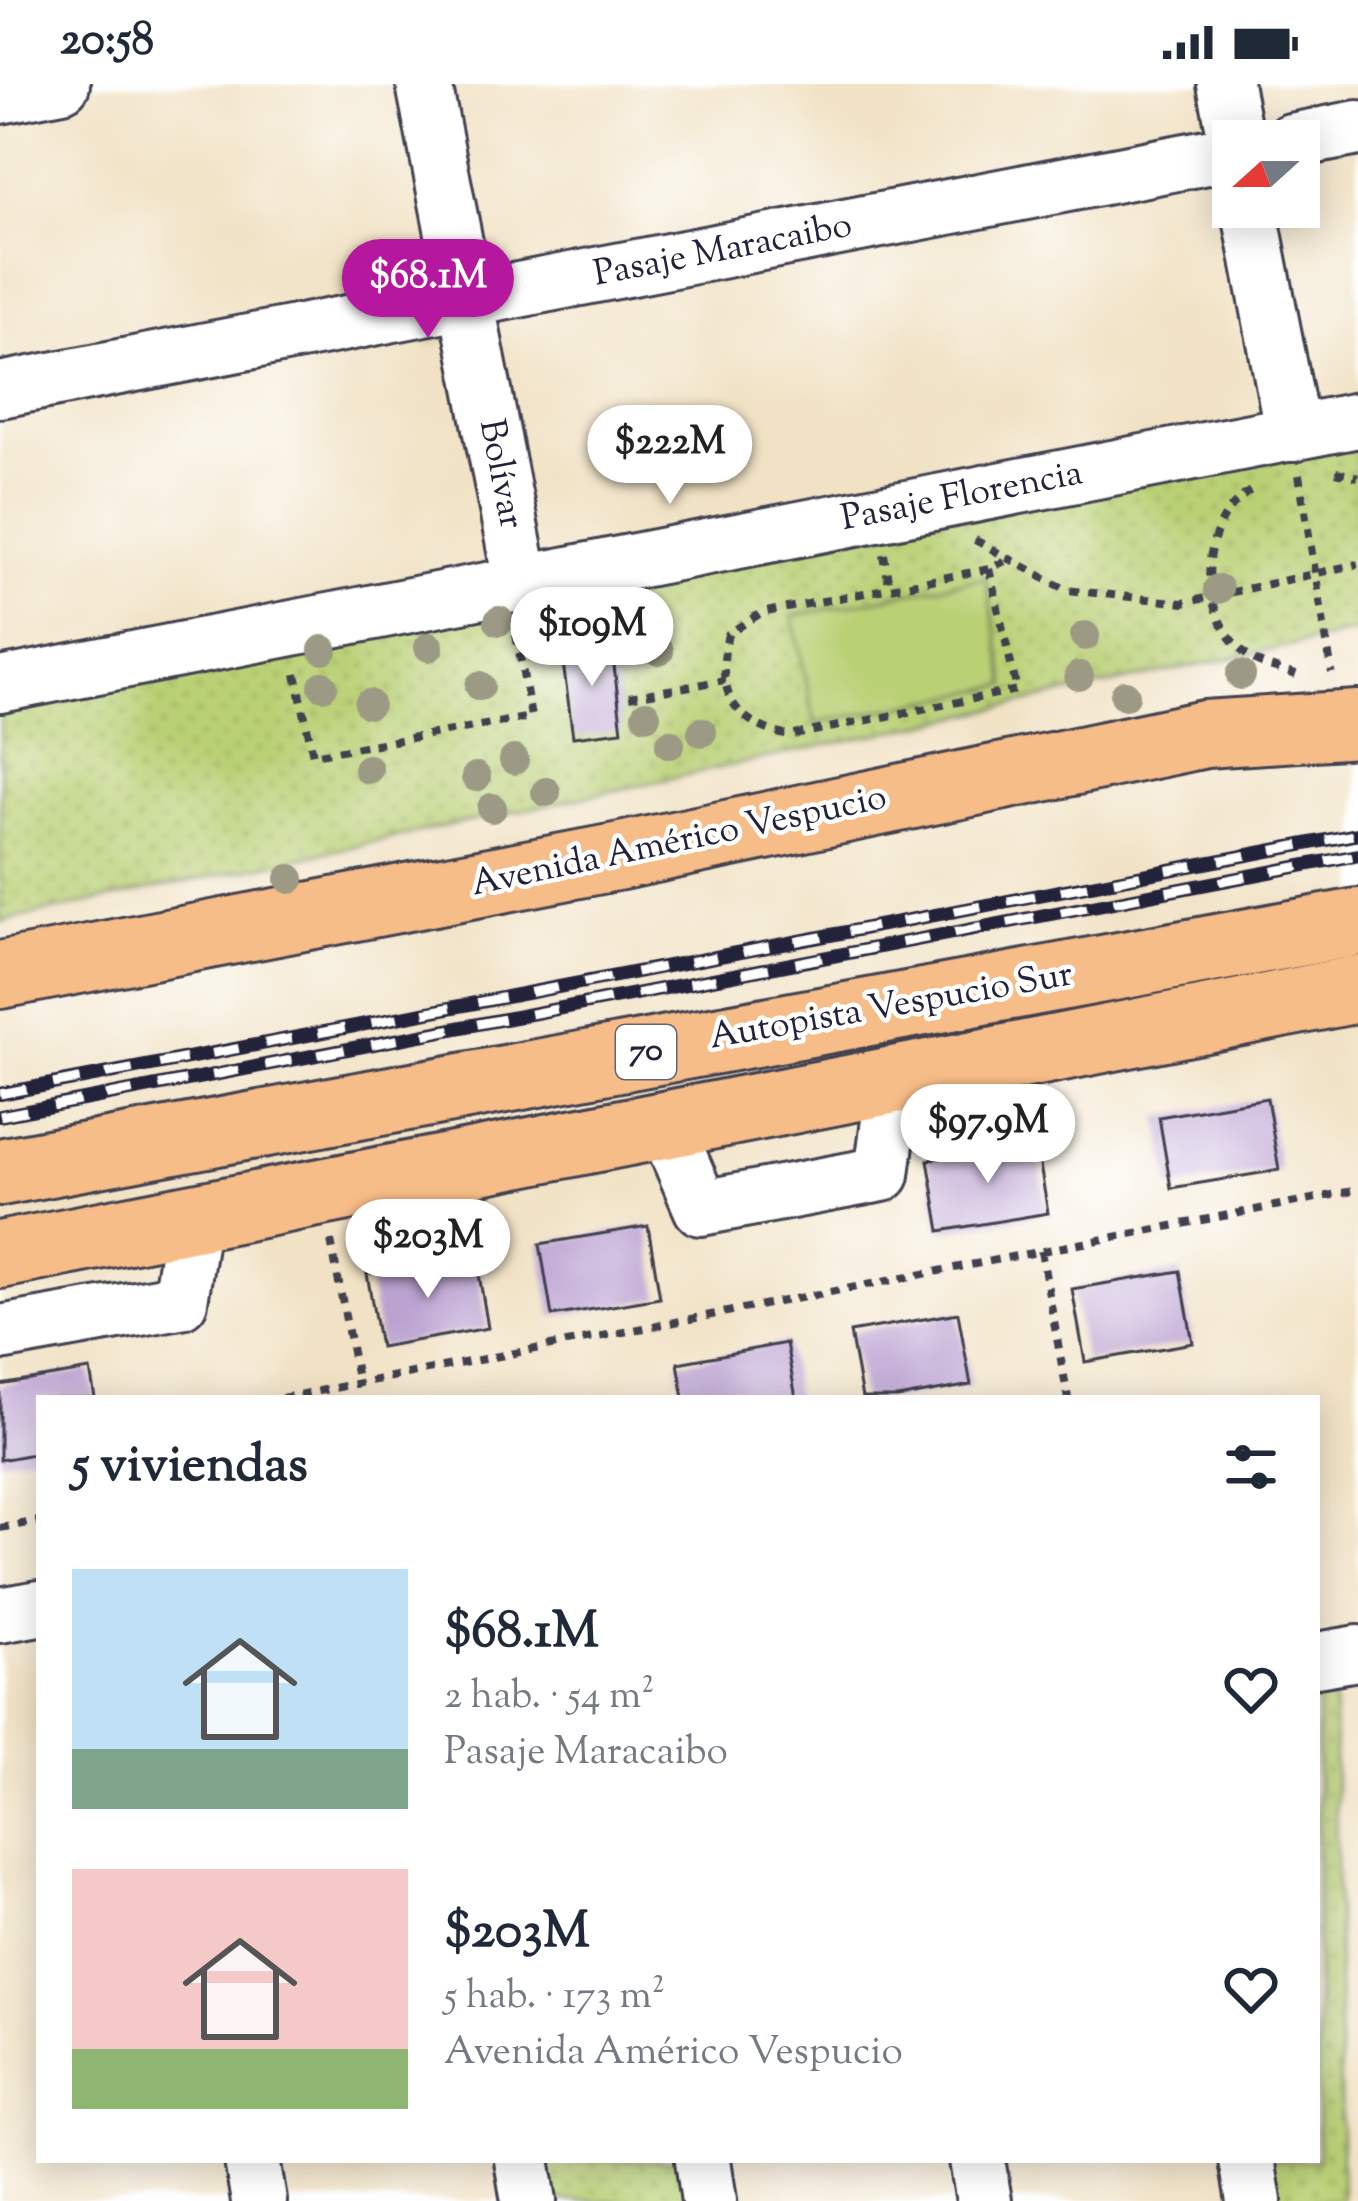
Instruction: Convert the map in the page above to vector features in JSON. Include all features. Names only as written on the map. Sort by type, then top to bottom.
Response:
[{"type":"main road","name":"Avenida Américo Vespucio","points":[[0,975],[574,866],[1205,734],[1337,689]]},
{"type":"main road","name":"Autopista Vespucio Sur","points":[[0,1172],[1358,922]]},
{"type":"main road","points":[[0,1255],[1358,989]]},
{"type":"main road","points":[[0,1194],[147,1142]]},
{"type":"street","points":[[0,96],[62,84]]},
{"type":"street","name":"Bolívar","points":[[424,84],[521,581]]},
{"type":"street","points":[[1225,84],[1232,120]]},
{"type":"street","points":[[1320,135],[1358,128]]},
{"type":"street","name":"Pasaje Maracaibo","points":[[0,390],[1212,156]]},
{"type":"street","points":[[1252,228],[1290,458]]},
{"type":"street","name":"Pasaje Florencia","points":[[0,685],[521,581],[1290,458],[1358,420]]},
{"type":"street","points":[[666,1126],[701,1208],[882,1174],[894,1082]]},
{"type":"street","points":[[0,1333],[180,1301],[193,1218]]},
{"type":"street","points":[[0,1615],[36,1609]]},
{"type":"street","points":[[1320,1659],[1358,1653]]},
{"type":"street","points":[[253,2163],[259,2201]]},
{"type":"street","points":[[523,2163],[529,2201]]},
{"type":"street","points":[[704,2163],[710,2201]]},
{"type":"street","points":[[978,2163],[984,2201]]},
{"type":"street","points":[[1248,2163],[1254,2201]]},
{"type":"path","points":[[1290,458],[1358,477]]},
{"type":"path","points":[[1290,458],[1337,689]]},
{"type":"path","points":[[1264,482],[1235,500],[1214,535],[1208,580],[1212,599],[1236,644],[1255,661],[1337,689]]},
{"type":"path","points":[[972,539],[1067,590],[1183,603],[1358,564]]},
{"type":"path","points":[[989,569],[1017,690],[789,736],[761,730],[733,709],[725,680],[728,634],[761,613],[989,569],[1012,558]]},
{"type":"path","points":[[629,697],[725,680]]},
{"type":"path","points":[[299,1395],[1358,1190]]},
{"type":"path","points":[[325,1192],[358,1384]]},
{"type":"path","points":[[1041,1251],[1067,1395]]},
{"type":"path","points":[[0,1528],[36,1521]]},
{"type":"green space","points":[[1358,433],[1358,631],[0,922],[0,697]]},
{"type":"green space","points":[[985,577],[1007,685],[815,723],[793,616]]},
{"type":"green space","points":[[1333,1679],[1342,2201],[1275,2201],[1269,2163],[1320,2163],[1320,1681]]},
{"type":"green space","points":[[532,2163],[696,2163],[702,2201],[538,2201]]},
{"type":"building","points":[[611,642],[622,731],[573,737],[561,648]]},
{"type":"building","points":[[1267,1098],[1279,1170],[1171,1188],[1159,1117]]},
{"type":"building","points":[[1036,1141],[1048,1213],[940,1231],[928,1160]]},
{"type":"building","points":[[648,1226],[660,1298],[552,1316],[540,1244]]},
{"type":"building","points":[[476,1256],[488,1328],[380,1347],[367,1274]]},
{"type":"building","points":[[1180,1271],[1193,1343],[1085,1362],[1072,1289]]},
{"type":"building","points":[[958,1313],[971,1385],[914,1395],[861,1395],[850,1332]]},
{"type":"building","points":[[786,1343],[795,1395],[683,1395],[678,1363]]},
{"type":"building","points":[[90,1370],[94,1395],[36,1395],[36,1454],[0,1460],[0,1385]]},
{"type":"railway","points":[[0,1094],[1358,834]]},
{"type":"railway","points":[[0,1116],[1358,855]]}]
